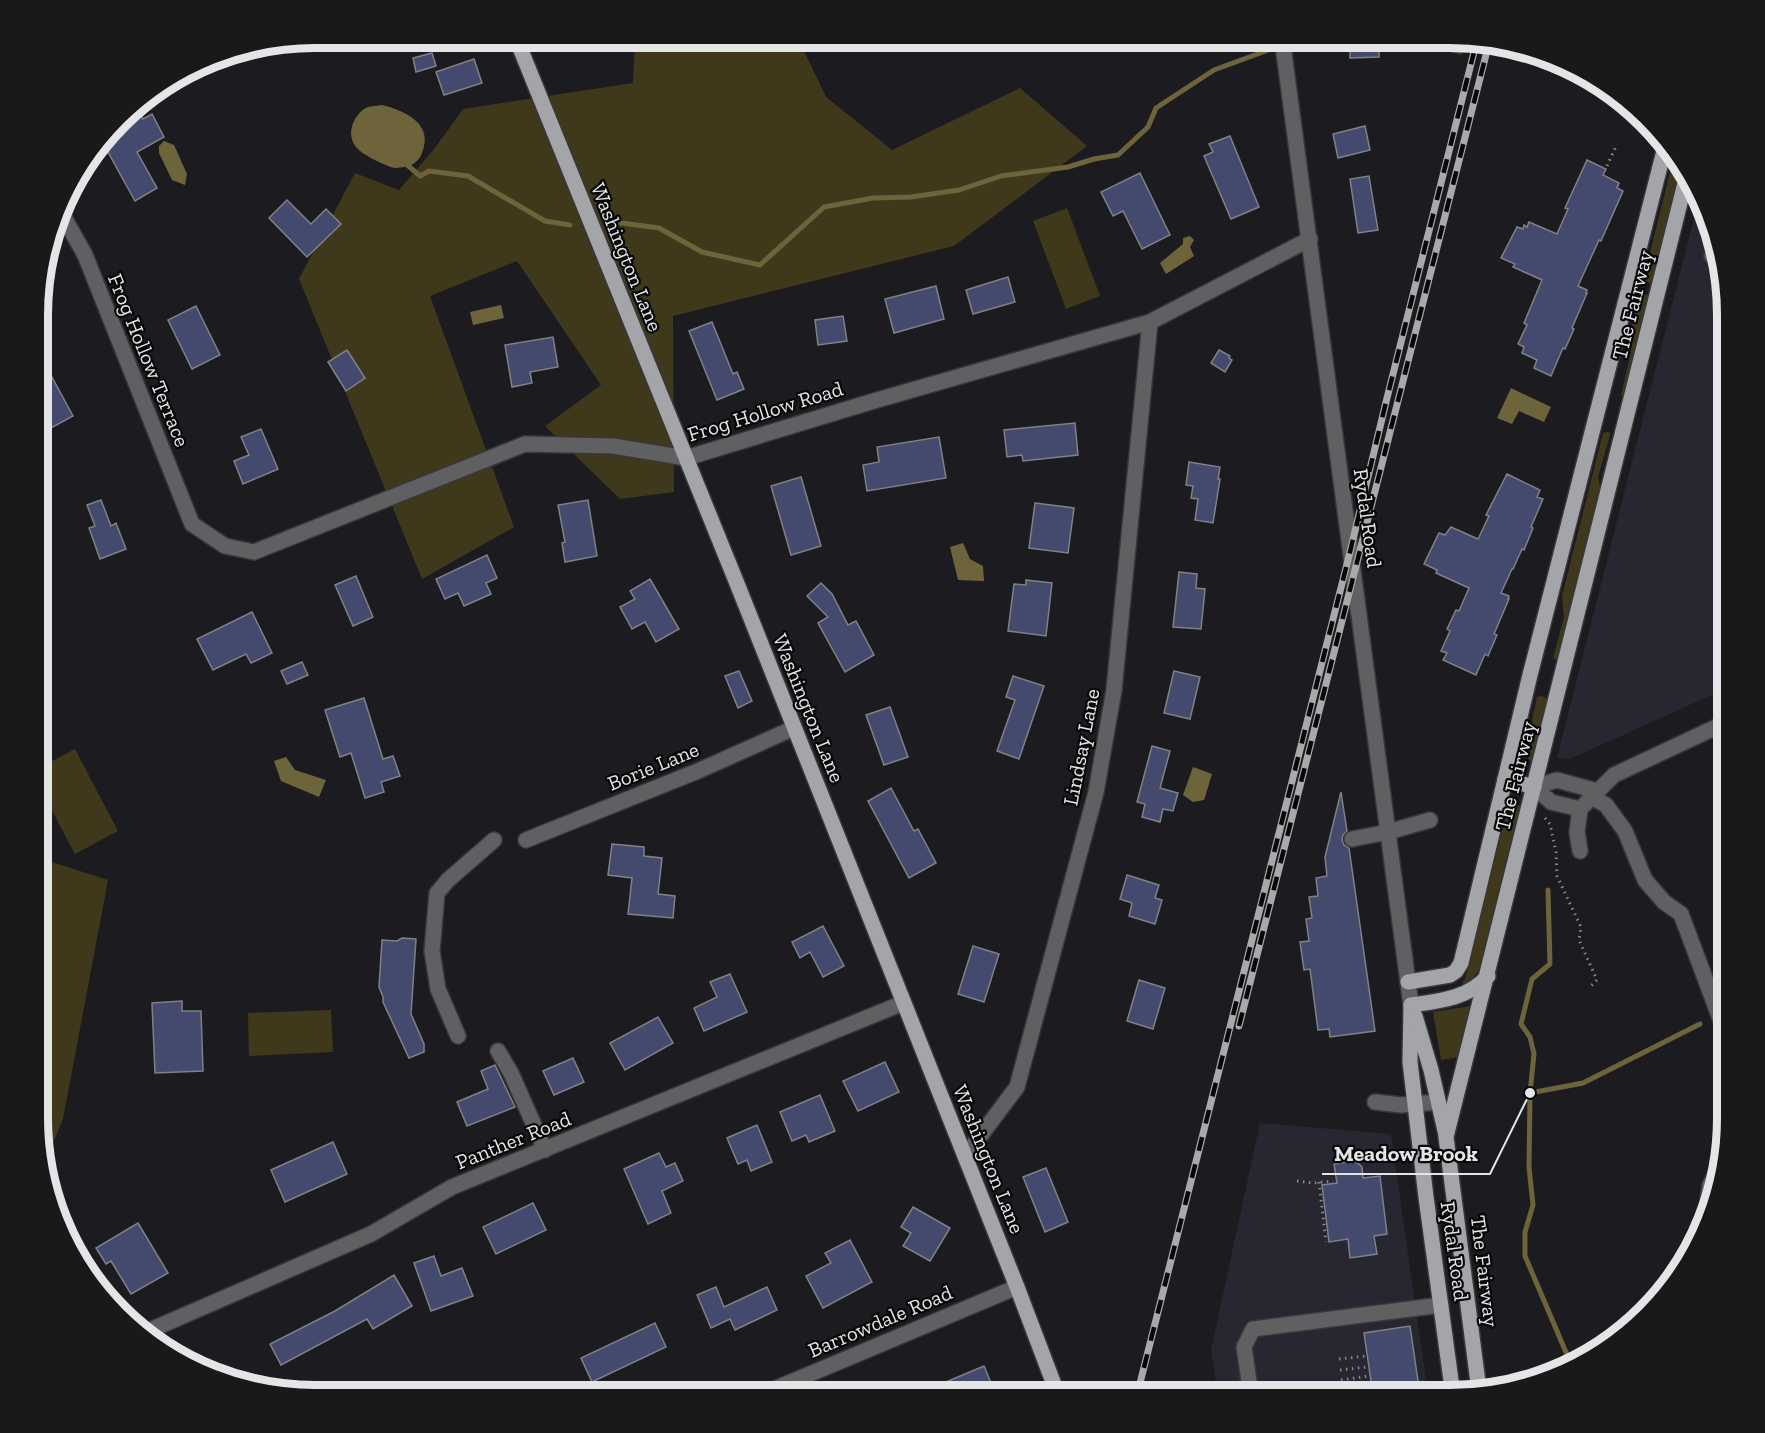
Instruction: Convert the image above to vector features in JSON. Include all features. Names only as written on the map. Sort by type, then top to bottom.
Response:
[{"type":"main road","name":"Washington Lane","points":[[520,48],[965,1156],[1054,1385]]},
{"type":"main road","name":"The Fairway","points":[[1408,982],[1450,975],[1461,963],[1505,779],[1663,155]]},
{"type":"main road","name":"The Fairway","points":[[1478,1383],[1446,1137],[1684,187]]},
{"type":"main road","points":[[1505,779],[1534,786]]},
{"type":"main road","points":[[1411,1005],[1450,999],[1468,993],[1488,976]]},
{"type":"main road","name":"Rydal Road","points":[[1411,1005],[1431,1070],[1446,1137]]},
{"type":"main road","name":"Rydal Road","points":[[1411,1005],[1410,1062],[1452,1385]]},
{"type":"street","name":"Rydal Road","points":[[1283,48],[1411,1005]]},
{"type":"street","name":"Frog Hollow Terrace","points":[[65,220],[85,255],[192,524]]},
{"type":"street","name":"Frog Hollow Road","points":[[192,524],[225,546],[254,552],[525,444],[613,446],[686,458],[888,396],[1150,322],[1310,238]]},
{"type":"street","name":"Lindsay Lane","points":[[965,1156],[1017,1087],[1096,792],[1114,690],[1150,322]]},
{"type":"street","points":[[1581,851],[1577,832],[1580,810],[1614,775],[1717,727]]},
{"type":"street","name":"Borie Lane","points":[[526,840],[698,771],[794,728]]},
{"type":"street","points":[[1534,786],[1557,780],[1594,794],[1606,805],[1625,831],[1645,880],[1664,902],[1682,914],[1717,1010]]},
{"type":"street","points":[[1534,786],[1551,802],[1580,810]]},
{"type":"street","points":[[1352,839],[1430,820]]},
{"type":"street","points":[[458,1036],[438,989],[432,951],[437,893],[447,880],[494,840]]},
{"type":"street","name":"Panther Road","points":[[152,1329],[371,1234],[452,1187],[903,1003]]},
{"type":"street","points":[[498,1051],[511,1072],[545,1150]]},
{"type":"street","points":[[1375,1102],[1401,1105],[1438,1102]]},
{"type":"street","name":"Barrowdale Road","points":[[784,1385],[1017,1287]]},
{"type":"street","points":[[1250,1385],[1244,1347],[1253,1329],[1441,1305]]},
{"type":"path","points":[[1607,166],[1617,144]]},
{"type":"path","points":[[1542,814],[1550,824],[1556,852],[1557,876],[1581,927],[1579,940],[1598,980],[1591,986]]},
{"type":"path","points":[[1297,1180],[1312,1183],[1333,1180]]},
{"type":"path","points":[[1319,1182],[1326,1242]]},
{"type":"path","points":[[1339,1359],[1366,1356]]},
{"type":"path","points":[[1340,1370],[1367,1367]]},
{"type":"path","points":[[1341,1380],[1368,1376]]},
{"type":"shaded area","points":[[635,48],[803,48],[826,97],[892,150],[1020,88],[1087,146],[954,246],[673,316],[674,492],[620,499],[545,426],[601,385],[517,261],[430,296],[514,527],[422,579],[299,279],[355,173],[399,190],[435,148],[463,109],[633,83]]},
{"type":"shaded area","points":[[1432,48],[1463,49],[1462,55]]},
{"type":"shaded area","points":[[382,105],[408,115],[421,127],[425,143],[421,156],[410,165],[395,168],[387,165],[365,154],[354,144],[351,134],[356,118],[366,108]]},
{"type":"shaded area","points":[[164,141],[174,145],[187,174],[185,185],[172,180],[159,153],[159,146]]},
{"type":"shaded area","points":[[1671,166],[1681,182],[1655,284],[1643,281]]},
{"type":"shaded area","points":[[1067,208],[1100,296],[1066,309],[1033,221]]},
{"type":"shaded area","points":[[1696,211],[1712,263],[1717,315],[1717,693],[1570,759],[1557,758]]},
{"type":"shaded area","points":[[1190,236],[1194,240],[1190,247],[1194,256],[1166,274],[1160,263],[1183,244],[1183,238]]},
{"type":"shaded area","points":[[1641,292],[1649,296],[1626,397],[1621,395],[1631,352],[1630,332]]},
{"type":"shaded area","points":[[501,305],[504,318],[473,325],[470,312]]},
{"type":"shaded area","points":[[1511,388],[1551,407],[1544,422],[1519,411],[1512,424],[1497,418]]},
{"type":"shaded area","points":[[1610,432],[1598,477],[1602,496],[1560,661],[1553,658],[1564,617],[1562,596],[1603,433]]},
{"type":"shaded area","points":[[963,543],[970,559],[983,566],[984,581],[958,580],[950,547]]},
{"type":"shaded area","points":[[1542,696],[1547,699],[1548,703],[1534,760],[1531,762],[1528,758],[1533,739],[1532,720],[1537,697]]},
{"type":"shaded area","points":[[75,749],[118,831],[75,854],[48,803],[48,763]]},
{"type":"shaded area","points":[[286,757],[295,770],[326,780],[319,797],[281,781],[274,761]]},
{"type":"shaded area","points":[[1193,767],[1212,774],[1204,800],[1193,802],[1183,795]]},
{"type":"shaded area","points":[[1514,804],[1521,806],[1521,810],[1482,967],[1465,987],[1462,982],[1465,979],[1508,807]]},
{"type":"shaded area","points":[[48,861],[108,880],[63,1119],[50,1151]]},
{"type":"shaded area","points":[[1471,1006],[1459,1057],[1441,1060],[1433,1012]]},
{"type":"shaded area","points":[[331,1010],[333,1052],[249,1056],[248,1013]]},
{"type":"shaded area","points":[[1260,1123],[1391,1134],[1427,1385],[1216,1385],[1211,1350]]},
{"type":"building","points":[[1350,48],[1379,48],[1379,57],[1350,58]]},
{"type":"building","points":[[432,53],[436,66],[416,72],[413,58]]},
{"type":"building","points":[[474,59],[482,83],[444,95],[436,72]]},
{"type":"building","points":[[140,113],[143,119],[152,114],[164,137],[137,152],[157,188],[135,201],[106,149]]},
{"type":"building","points":[[1365,126],[1370,150],[1338,158],[1333,134]]},
{"type":"building","points":[[1230,136],[1259,207],[1231,219],[1204,156],[1213,152],[1209,144]]},
{"type":"building","points":[[1587,160],[1606,169],[1603,175],[1619,183],[1617,188],[1623,191],[1578,286],[1587,290],[1587,293],[1572,328],[1574,329],[1551,376],[1534,368],[1537,360],[1522,353],[1524,347],[1518,344],[1542,280],[1513,267],[1515,264],[1501,258],[1517,227],[1523,229],[1524,225],[1527,227],[1529,222],[1557,234],[1568,209],[1565,208]]},
{"type":"building","points":[[1140,173],[1170,235],[1142,249],[1123,211],[1113,216],[1101,192]]},
{"type":"building","points":[[1369,176],[1378,230],[1358,233],[1350,179]]},
{"type":"building","points":[[287,200],[311,224],[326,209],[341,224],[307,257],[269,218]]},
{"type":"building","points":[[1008,277],[1015,302],[973,314],[966,290]]},
{"type":"building","points":[[936,286],[944,319],[894,333],[885,299]]},
{"type":"building","points":[[196,306],[220,355],[192,369],[168,320]]},
{"type":"building","points":[[843,316],[847,341],[818,345],[815,320]]},
{"type":"building","points":[[712,322],[733,374],[737,372],[744,389],[717,400],[689,331]]},
{"type":"building","points":[[553,337],[558,367],[530,372],[532,383],[512,387],[505,345]]},
{"type":"building","points":[[347,350],[365,378],[346,391],[328,362]]},
{"type":"building","points":[[1219,350],[1230,356],[1232,360],[1225,372],[1211,363]]},
{"type":"building","points":[[48,370],[73,416],[48,430]]},
{"type":"building","points":[[1075,423],[1078,455],[1023,461],[1022,455],[1007,457],[1004,430]]},
{"type":"building","points":[[261,429],[278,469],[243,484],[234,461],[249,455],[241,437]]},
{"type":"building","points":[[939,437],[946,478],[867,491],[863,465],[879,462],[877,447]]},
{"type":"building","points":[[1189,462],[1220,467],[1213,523],[1195,520],[1198,499],[1191,498],[1193,486],[1186,485]]},
{"type":"building","points":[[1507,474],[1540,490],[1537,497],[1543,499],[1524,550],[1522,549],[1501,593],[1509,596],[1509,599],[1494,634],[1497,635],[1488,656],[1485,654],[1476,675],[1443,660],[1447,653],[1441,651],[1450,631],[1447,629],[1456,610],[1459,611],[1469,588],[1436,573],[1437,570],[1424,564],[1439,533],[1445,535],[1451,527],[1478,539],[1489,516],[1486,515]]},
{"type":"building","points":[[801,477],[821,546],[791,555],[771,486]]},
{"type":"building","points":[[101,500],[111,526],[116,523],[126,549],[100,559],[89,528],[95,526],[87,505]]},
{"type":"building","points":[[588,500],[597,556],[565,562],[562,543],[565,542],[558,505]]},
{"type":"building","points":[[1035,503],[1074,508],[1068,553],[1029,548]]},
{"type":"building","points":[[487,555],[497,578],[486,583],[491,594],[464,606],[458,593],[445,599],[436,579]]},
{"type":"building","points":[[1179,572],[1197,574],[1196,588],[1205,589],[1201,629],[1173,627]]},
{"type":"building","points":[[356,576],[373,617],[353,626],[335,585]]},
{"type":"building","points":[[650,579],[679,629],[656,642],[645,622],[632,629],[620,607],[635,599],[630,591]]},
{"type":"building","points":[[1026,580],[1052,583],[1046,636],[1008,631],[1014,584],[1026,585]]},
{"type":"building","points":[[821,583],[832,594],[848,625],[856,621],[874,655],[845,672],[818,623],[828,617],[807,596]]},
{"type":"building","points":[[252,612],[272,653],[251,663],[246,654],[213,670],[197,639]]},
{"type":"building","points":[[302,662],[308,675],[287,684],[281,671]]},
{"type":"building","points":[[739,671],[752,701],[738,708],[725,676]]},
{"type":"building","points":[[1174,671],[1200,677],[1190,719],[1164,713]]},
{"type":"building","points":[[1013,676],[1044,686],[1019,759],[997,751],[1015,700],[1006,697]]},
{"type":"building","points":[[364,698],[383,759],[393,756],[400,776],[381,782],[384,792],[365,798],[351,753],[340,757],[325,710]]},
{"type":"building","points":[[890,707],[908,757],[884,765],[866,715]]},
{"type":"building","points":[[1152,746],[1170,751],[1160,788],[1178,793],[1173,811],[1163,809],[1160,822],[1142,817],[1145,804],[1137,802]]},
{"type":"building","points":[[891,788],[914,831],[918,829],[936,863],[909,878],[868,801]]},
{"type":"building","points":[[1341,792],[1347,831],[1342,840],[1349,848],[1375,1031],[1330,1037],[1329,1029],[1318,1030],[1310,969],[1304,970],[1300,942],[1309,941],[1306,919],[1312,918],[1309,897],[1318,896],[1316,878],[1327,876],[1325,857]]},
{"type":"building","points":[[612,844],[644,847],[644,856],[662,858],[658,894],[675,896],[673,918],[628,914],[632,878],[608,875]]},
{"type":"building","points":[[1127,875],[1159,885],[1155,898],[1162,900],[1155,924],[1129,916],[1132,903],[1120,899]]},
{"type":"building","points":[[823,926],[844,966],[823,977],[810,952],[800,958],[792,942]]},
{"type":"building","points":[[402,938],[416,939],[411,1014],[424,1044],[424,1052],[409,1058],[383,1002],[379,987],[382,940],[397,941]]},
{"type":"building","points":[[973,946],[999,954],[984,1002],[958,994]]},
{"type":"building","points":[[730,974],[747,1012],[704,1031],[694,1008],[717,997],[710,982]]},
{"type":"building","points":[[1139,980],[1165,988],[1153,1029],[1127,1021]]},
{"type":"building","points":[[182,1001],[182,1011],[201,1011],[203,1071],[155,1073],[152,1003]]},
{"type":"building","points":[[658,1017],[673,1043],[625,1070],[610,1043]]},
{"type":"building","points":[[573,1058],[584,1082],[554,1095],[543,1071]]},
{"type":"building","points":[[885,1062],[899,1092],[858,1111],[843,1081]]},
{"type":"building","points":[[495,1065],[515,1107],[467,1126],[457,1102],[488,1089],[481,1071]]},
{"type":"building","points":[[820,1095],[835,1131],[809,1142],[806,1135],[792,1141],[780,1112]]},
{"type":"building","points":[[757,1125],[772,1162],[751,1171],[747,1160],[738,1164],[727,1138]]},
{"type":"building","points":[[333,1142],[347,1174],[285,1202],[271,1170]]},
{"type":"building","points":[[659,1153],[666,1167],[675,1163],[683,1181],[662,1191],[671,1213],[648,1224],[624,1169]]},
{"type":"building","points":[[1352,1161],[1362,1167],[1363,1178],[1380,1176],[1387,1234],[1374,1236],[1377,1254],[1350,1258],[1348,1239],[1329,1242],[1322,1185],[1337,1183],[1334,1164]]},
{"type":"building","points":[[1046,1168],[1068,1222],[1045,1232],[1023,1177]]},
{"type":"building","points":[[533,1203],[546,1230],[496,1254],[483,1227]]},
{"type":"building","points":[[913,1207],[950,1228],[930,1261],[903,1246],[911,1233],[901,1227]]},
{"type":"building","points":[[138,1223],[168,1273],[131,1294],[111,1261],[106,1264],[96,1248]]},
{"type":"building","points":[[850,1240],[872,1282],[823,1308],[806,1276],[831,1263],[825,1253]]},
{"type":"building","points":[[434,1256],[441,1276],[462,1268],[473,1296],[431,1311],[414,1263]]},
{"type":"building","points":[[394,1275],[412,1306],[373,1329],[367,1319],[281,1365],[270,1344],[335,1311]]},
{"type":"building","points":[[716,1287],[724,1307],[767,1287],[777,1310],[735,1330],[730,1319],[711,1328],[697,1295]]},
{"type":"building","points":[[655,1323],[666,1347],[592,1382],[581,1358]]},
{"type":"building","points":[[1410,1326],[1419,1385],[1372,1385],[1364,1333]]},
{"type":"building","points":[[984,1366],[992,1385],[939,1385]]},
{"type":"waterway","points":[[614,222],[659,228],[702,252],[760,265],[824,207],[873,198],[911,197],[959,190],[1001,176],[1068,167],[1118,155],[1148,127],[1156,108],[1214,70],[1271,49]]},
{"type":"waterway","points":[[405,163],[420,176],[429,171],[468,176],[545,221],[570,225]]},
{"type":"waterway","points":[[1548,890],[1550,964],[1532,979],[1521,1024],[1530,1037],[1534,1054],[1530,1093],[1529,1167],[1533,1205],[1525,1232],[1525,1256],[1568,1357]]},
{"type":"waterway","points":[[1530,1093],[1583,1083],[1700,1024]]},
{"type":"railway","points":[[1140,1385],[1475,49]]},
{"type":"railway","points":[[1239,1026],[1487,50]]},
{"type":"place","name":"Meadow Brook","points":[[1530,1093]]}]
